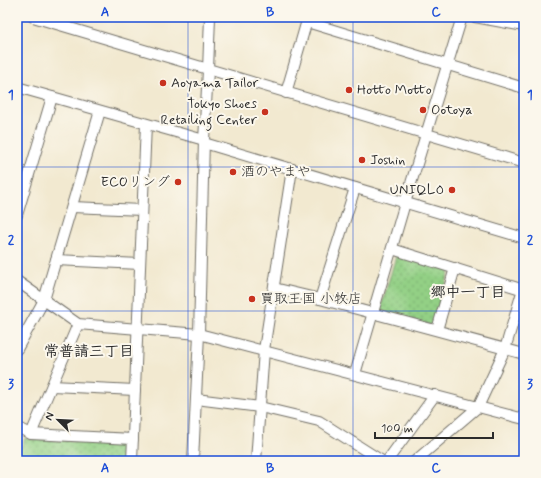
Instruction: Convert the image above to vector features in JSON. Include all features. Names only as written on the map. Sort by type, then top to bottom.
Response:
[{"type":"street","points":[[33,17],[524,163]]},
{"type":"street","points":[[193,461],[199,334],[204,142],[210,17]]},
{"type":"street","points":[[355,374],[462,17]]},
{"type":"street","points":[[475,17],[524,26]]},
{"type":"street","points":[[286,93],[308,20],[524,88]]},
{"type":"street","points":[[17,87],[146,124],[524,238]]},
{"type":"street","points":[[17,215],[52,97]]},
{"type":"street","points":[[17,349],[44,300],[100,111]]},
{"type":"street","points":[[132,461],[146,124]]},
{"type":"street","points":[[256,461],[264,350],[292,169]]},
{"type":"street","points":[[320,299],[355,188]]},
{"type":"street","points":[[72,207],[142,210]]},
{"type":"street","points":[[392,249],[523,289],[505,349],[478,407],[415,461]]},
{"type":"street","points":[[56,260],[140,264]]},
{"type":"street","points":[[437,330],[455,268]]},
{"type":"street","points":[[17,281],[78,324],[199,334],[524,419]]},
{"type":"street","points":[[274,288],[524,354]]},
{"type":"street","points":[[31,434],[78,324]]},
{"type":"street","points":[[52,386],[135,390]]},
{"type":"street","points":[[387,461],[435,395]]},
{"type":"street","points":[[196,399],[260,407],[319,421],[382,461]]},
{"type":"street","points":[[17,427],[31,434],[133,439]]},
{"type":"green space","points":[[399,255],[450,270],[433,326],[382,313],[380,310],[396,256]]},
{"type":"green space","points":[[25,438],[125,443],[128,447],[127,461],[17,461],[17,456]]},
{"type":"waterway","points":[[517,17],[524,18]]},
{"type":"place","name":"Aoyama Tailor","points":[[163,83]]},
{"type":"place","name":"Hotto Motto","points":[[349,90]]},
{"type":"place","name":"Ootoya","points":[[423,110]]},
{"type":"place","name":"Tokyo Shoes Retailing Center","points":[[265,112]]},
{"type":"place","name":"Joshin","points":[[362,160]]},
{"type":"place","name":"酒のやまや","points":[[233,172]]},
{"type":"place","name":"ECOリング","points":[[178,182]]},
{"type":"place","name":"UNIQLO","points":[[452,190]]},
{"type":"place","name":"買取王国 小牧店","points":[[252,299]]},
{"type":"district","name":"郷中一丁目","points":[[468,293]]},
{"type":"district","name":"常普請三丁目","points":[[89,352]]}]
